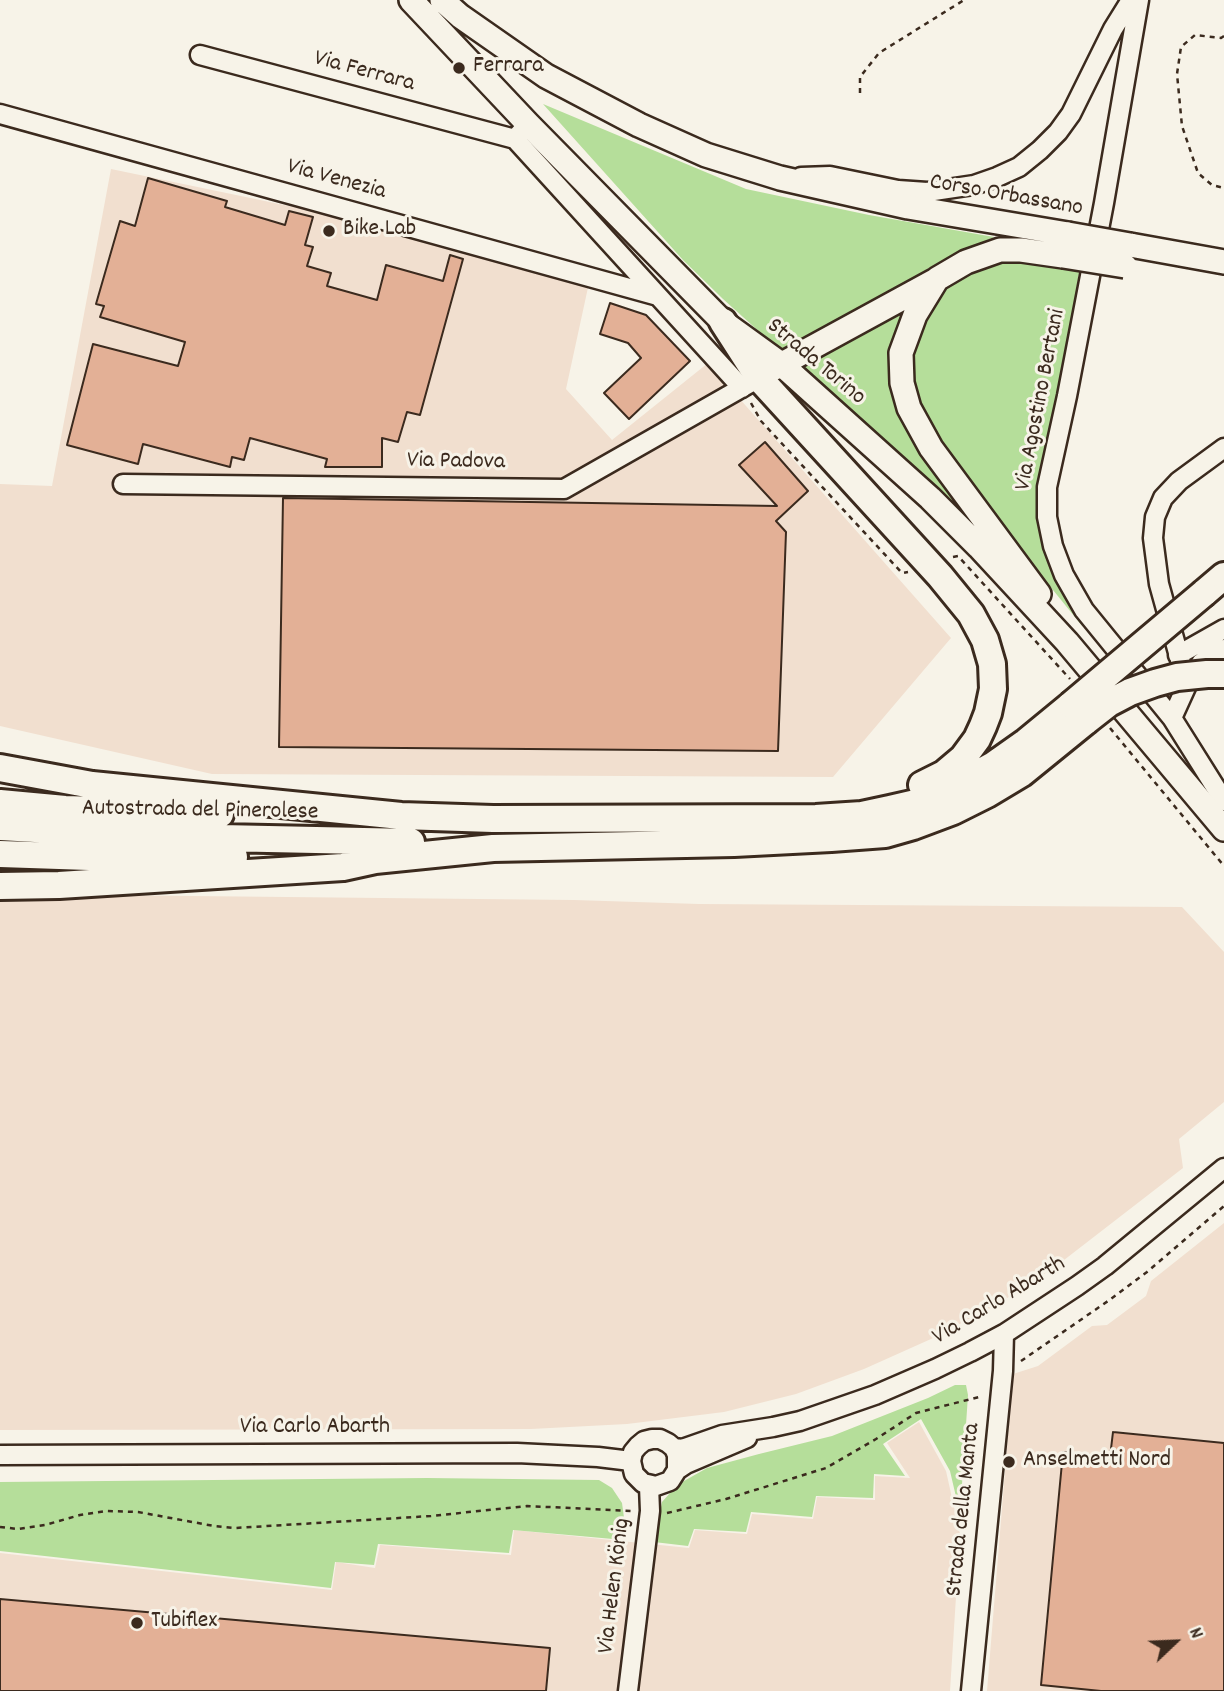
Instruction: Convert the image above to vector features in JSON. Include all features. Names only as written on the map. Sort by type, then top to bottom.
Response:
[{"type":"highway","points":[[593,819],[718,804],[834,803],[889,795],[919,786],[953,767],[970,749],[984,726],[991,701],[993,677],[989,651],[978,626],[940,576],[761,377],[723,321]]},
{"type":"highway","points":[[0,886],[59,885],[343,867],[375,860],[493,848],[734,843],[885,834],[953,811],[1022,773],[1078,713],[1214,585]]},
{"type":"highway","points":[[0,768],[92,785],[401,816],[593,819],[816,818],[862,815],[941,794],[1078,713],[1109,703],[1155,682],[1177,677],[1224,674]]},
{"type":"highway","name":"Autostrada del Pinerolese","points":[[0,803],[122,811],[401,816]]},
{"type":"highway","points":[[0,827],[173,837],[439,842],[493,848]]},
{"type":"highway","points":[[0,854],[103,857],[338,856],[375,860]]},
{"type":"main road","name":"Strada Torino","points":[[411,0],[521,131],[723,321]]},
{"type":"main road","points":[[442,0],[463,8]]},
{"type":"main road","name":"Corso Orbassano","points":[[463,8],[546,76],[639,125],[706,155],[780,178],[1066,245],[1128,256],[1180,254],[1224,262]]},
{"type":"main road","points":[[761,377],[966,262],[1000,250],[1066,245]]},
{"type":"main road","points":[[937,279],[915,315],[901,353],[902,383],[909,408],[931,448],[1034,586],[1067,642],[1224,829]]},
{"type":"main road","name":"Strada Torino","points":[[761,377],[930,498],[1067,642]]},
{"type":"street","name":"Corso Orbassano","points":[[780,178],[830,176],[898,190],[928,192],[974,186],[1018,167],[1041,150],[1071,114],[1113,29],[1131,0]]},
{"type":"street","name":"Via Agostino Bertani","points":[[1139,0],[1104,203],[1047,487],[1047,517],[1053,546],[1064,575],[1084,610],[1172,718],[1224,801]]},
{"type":"street","name":"Via Ferrara","points":[[200,55],[521,131]]},
{"type":"street","name":"Via Venezia","points":[[0,114],[658,296]]},
{"type":"street","name":"Strada Torino","points":[[521,131],[658,296],[761,377]]},
{"type":"street","name":"Via Padova","points":[[123,484],[564,489],[761,377]]},
{"type":"street","points":[[1186,685],[1159,584],[1153,538],[1155,517],[1163,498],[1179,481],[1224,448]]},
{"type":"street","points":[[1178,655],[1224,629]]},
{"type":"street","points":[[1172,718],[1186,685],[1201,663],[1224,649]]},
{"type":"street","name":"Via Carlo Abarth","points":[[0,1455],[517,1453],[631,1461],[638,1446],[652,1438],[682,1449],[722,1435],[800,1421],[875,1395],[935,1369],[1004,1334],[1105,1266],[1224,1168]]},
{"type":"street","name":"Strada della Manta","points":[[971,1691],[1003,1371],[1004,1334]]},
{"type":"street","name":"Via Carlo Abarth","points":[[649,1486],[670,1481],[677,1469],[773,1427]]},
{"type":"street","points":[[674,1448],[677,1469]]},
{"type":"street","points":[[631,1461],[634,1474],[649,1486]]},
{"type":"street","name":"Via Helen König","points":[[628,1691],[650,1511],[649,1486]]},
{"type":"path","points":[[860,93],[860,78],[879,54],[964,0]]},
{"type":"path","points":[[1224,36],[1221,38],[1195,35],[1181,47],[1177,74],[1182,126],[1198,173],[1212,185],[1224,188]]},
{"type":"path","points":[[761,377],[761,421],[902,573],[912,570]]},
{"type":"shaded area","points":[[111,169],[592,269],[566,389],[612,440],[708,363],[951,638],[833,777],[212,774],[0,726],[0,484],[52,486]]},
{"type":"shaded area","points":[[0,894],[574,900],[699,904],[1182,907],[1224,952],[1224,1102],[1179,1139],[1183,1168],[1055,1267],[998,1304],[931,1339],[864,1369],[796,1394],[724,1412],[627,1424],[531,1429],[0,1430]]},
{"type":"shaded area","points":[[1224,1223],[1224,1691],[987,1691],[1013,1374],[1038,1366],[1092,1326],[1107,1325],[1146,1296],[1151,1281]]},
{"type":"shaded area","points":[[919,1422],[946,1471],[960,1534],[950,1691],[0,1691],[0,1553],[332,1590],[336,1562],[375,1568],[380,1545],[511,1555],[514,1530],[689,1548],[695,1530],[747,1534],[752,1514],[813,1519],[817,1497],[875,1500],[875,1476],[910,1478],[887,1443]]},
{"type":"green space","points":[[543,104],[746,189],[869,215],[994,237],[938,263],[783,353],[683,260]]},
{"type":"green space","points":[[1022,257],[1080,268],[1043,485],[1067,597],[1083,627],[967,484],[917,405],[910,372],[914,338],[940,292],[968,271],[1001,259]]},
{"type":"green space","points":[[906,306],[902,321],[923,451],[971,522],[862,421],[796,366]]},
{"type":"green space","points":[[955,1385],[966,1385],[968,1395],[960,1514],[950,1471],[921,1419],[883,1444],[905,1476],[874,1474],[873,1498],[816,1496],[812,1517],[751,1512],[746,1532],[694,1529],[688,1546],[654,1542],[662,1502],[677,1485],[707,1468],[832,1436]]},
{"type":"green space","points":[[427,1478],[599,1480],[612,1488],[622,1503],[624,1540],[513,1530],[509,1553],[378,1544],[374,1565],[335,1562],[331,1588],[0,1551],[0,1482]]},
{"type":"building","points":[[148,178],[227,201],[225,207],[285,225],[289,211],[313,217],[305,245],[313,247],[307,266],[331,273],[327,286],[377,300],[386,265],[443,281],[450,255],[463,259],[420,415],[407,412],[398,442],[382,438],[382,467],[325,467],[327,459],[250,438],[244,460],[232,457],[230,467],[143,444],[138,464],[67,445],[93,344],[178,366],[185,342],[100,317],[104,306],[96,304],[120,221],[135,226]]},
{"type":"building","points":[[610,303],[646,315],[690,361],[629,419],[604,393],[641,358],[628,343],[600,334]]},
{"type":"building","points":[[765,442],[808,491],[776,521],[786,532],[778,751],[279,747],[283,498],[777,506],[739,465]]},
{"type":"building","points":[[1113,1432],[1224,1443],[1224,1691],[1101,1691],[1041,1685],[1063,1452],[1110,1457]]},
{"type":"building","name":"Tubiflex","points":[[0,1599],[550,1648],[546,1691],[0,1691]]},
{"type":"place","name":"Ferrara","points":[[459,68]]},
{"type":"place","name":"Bike Lab","points":[[329,231]]},
{"type":"place","name":"Anselmetti Nord","points":[[1009,1462]]},
{"type":"place","name":"Tubiflex","points":[[137,1623]]}]
